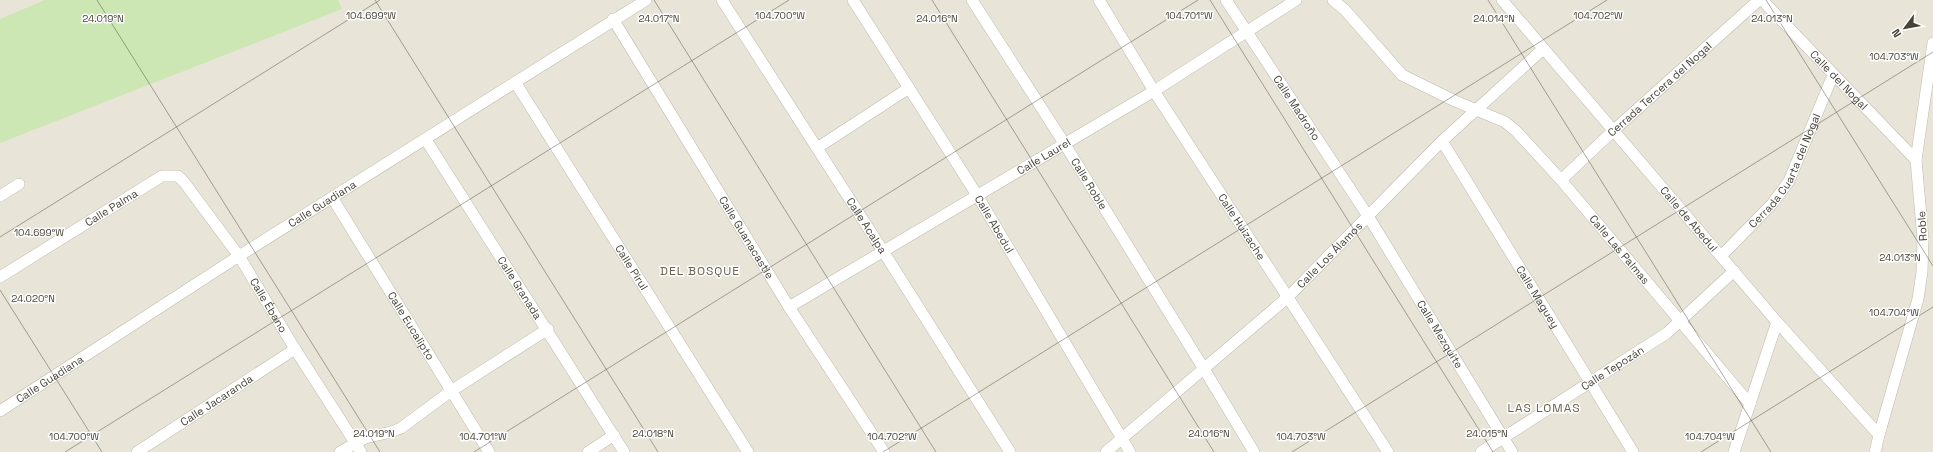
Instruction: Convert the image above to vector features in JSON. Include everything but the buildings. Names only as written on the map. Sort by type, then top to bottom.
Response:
[{"type":"street","name":"Calle Guadiana","points":[[0,411],[239,256],[333,199],[646,0]]},
{"type":"street","name":"Calle Acalpa","points":[[722,0],[1010,452]]},
{"type":"street","name":"Calle Abedul","points":[[853,0],[977,195],[1130,452]]},
{"type":"street","name":"Calle Roble","points":[[972,0],[1064,143],[1254,452]]},
{"type":"street","name":"Calle Huizache","points":[[1099,0],[1154,91],[1388,452]]},
{"type":"street","name":"Calle Madroño","points":[[1226,0],[1246,33],[1368,216]]},
{"type":"street","name":"Calle Laurel","points":[[789,307],[1154,91],[1296,0]]},
{"type":"street","points":[[1333,0],[1345,10],[1402,75],[1477,110]]},
{"type":"street","name":"Calle de Abedul","points":[[1502,0],[1777,322],[1878,435]]},
{"type":"street","name":"Cerrada Tercera del Nogal","points":[[1561,180],[1614,130],[1759,0]]},
{"type":"street","name":"Calle del Nogal","points":[[1762,0],[1916,160]]},
{"type":"street","name":"Calle Guanacastle","points":[[613,20],[789,307],[884,452]]},
{"type":"street","name":"Roble","points":[[1875,452],[1878,435],[1918,299],[1922,272],[1923,239],[1916,160],[1933,43]]},
{"type":"street","name":"Calle Los Álamos","points":[[1106,452],[1288,297],[1442,141],[1543,49]]},
{"type":"street","name":"Cerrada Cuarta del Nogal","points":[[1721,256],[1772,204],[1788,181],[1833,75]]},
{"type":"street","name":"Calle Pirul","points":[[515,82],[748,452]]},
{"type":"street","points":[[817,148],[909,88]]},
{"type":"street","name":"Calle Las Palmas","points":[[1477,110],[1505,122],[1516,131],[1561,180],[1682,321],[1750,404]]},
{"type":"street","name":"Calle Granada","points":[[426,140],[548,329],[624,452]]},
{"type":"street","name":"Calle Maguey","points":[[1442,141],[1633,452]]},
{"type":"street","name":"Calle Ébano","points":[[162,176],[178,176],[184,182],[239,256],[295,349],[358,447]]},
{"type":"street","name":"Calle Palma","points":[[0,277],[162,176]]},
{"type":"street","points":[[0,196],[19,184]]},
{"type":"street","name":"Calle Eucalipto","points":[[333,199],[489,452]]},
{"type":"street","name":"Calle Mezquite","points":[[1368,216],[1512,452]]},
{"type":"street","name":"Calle Tepozán","points":[[1482,452],[1591,384],[1667,333],[1682,321],[1734,271]]},
{"type":"street","points":[[1734,452],[1777,322]]},
{"type":"street","points":[[340,452],[358,447],[401,428],[451,391],[548,329]]},
{"type":"street","name":"Calle Jacaranda","points":[[137,452],[295,349]]},
{"type":"street","points":[[588,452],[614,435]]},
{"type":"shaded area","points":[[0,0],[1933,0],[1933,452],[0,452]]},
{"type":"green space","points":[[45,0],[338,0],[342,9],[0,143],[0,19]]},
{"type":"district","name":"DEL BOSQUE","points":[[700,271]]},
{"type":"district","name":"LAS LOMAS","points":[[1544,408]]}]
